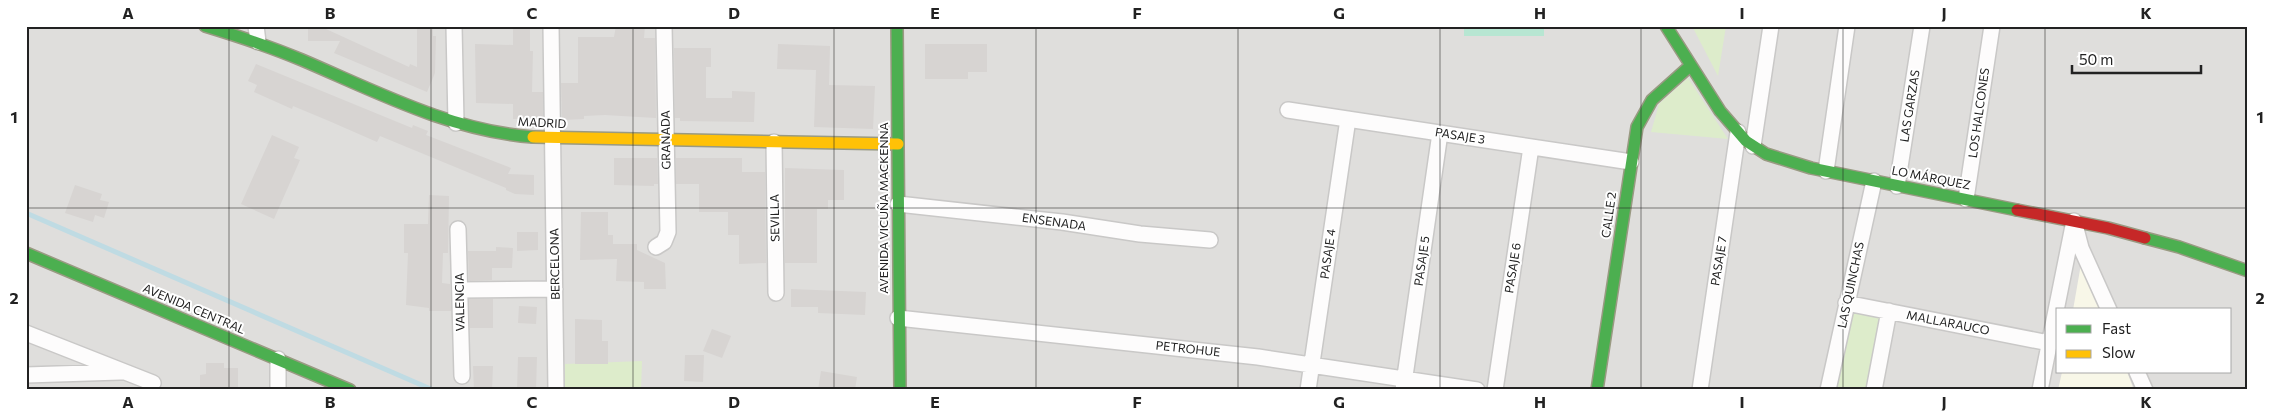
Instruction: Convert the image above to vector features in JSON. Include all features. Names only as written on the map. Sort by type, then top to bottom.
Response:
[{"type":"street","name":"MADRID","points":[[205,26],[258,42],[456,123],[504,134],[553,138],[898,144]]},
{"type":"street","points":[[256,26],[258,42]]},
{"type":"street","points":[[454,26],[456,123]]},
{"type":"street","name":"BERCELONA","points":[[550,26],[556,390]]},
{"type":"street","name":"GRANADA","points":[[656,247],[664,242],[668,232],[664,26]]},
{"type":"street","name":"AVENIDA VICUÑA MACKENNA","points":[[897,26],[900,390]]},
{"type":"street","name":"LO MÁRQUEZ","points":[[1666,26],[1690,66],[1738,132],[1753,146],[1768,155],[1784,161],[1826,171],[2074,221],[2179,247],[2248,271]]},
{"type":"street","points":[[1753,146],[1771,26]]},
{"type":"street","points":[[1826,171],[1846,26]]},
{"type":"street","name":"LAS GARZAS","points":[[1898,186],[1922,26]]},
{"type":"street","name":"LOS HALCONES","points":[[1966,200],[1992,26]]},
{"type":"street","name":"CALLE 2","points":[[1597,390],[1637,127],[1645,108],[1658,92],[1690,66]]},
{"type":"street","name":"PASAJE 3","points":[[1288,110],[1631,162]]},
{"type":"street","name":"PASAJE 4","points":[[1308,390],[1348,119]]},
{"type":"street","name":"PASAJE 7","points":[[1700,390],[1738,132]]},
{"type":"street","name":"PASAJE 5","points":[[1404,384],[1440,133]]},
{"type":"street","name":"SEVILLA","points":[[774,142],[776,294]]},
{"type":"street","name":"PASAJE 6","points":[[1495,390],[1531,147]]},
{"type":"street","name":"LAS QUINCHAS","points":[[1828,390],[1874,181]]},
{"type":"street","name":"ENSENADA","points":[[898,204],[1062,222],[1140,234],[1210,240]]},
{"type":"street","points":[[2074,221],[2081,248],[2108,308]]},
{"type":"street","points":[[2056,308],[2074,221]]},
{"type":"street","name":"VALENCIA","points":[[458,229],[462,376]]},
{"type":"street","name":"AVENIDA CENTRAL","points":[[26,253],[350,390]]},
{"type":"street","points":[[460,290],[555,289]]},
{"type":"street","name":"MALLARAUCO","points":[[1846,303],[2049,343]]},
{"type":"street","points":[[2040,390],[2056,309]]},
{"type":"street","points":[[1874,390],[1889,311]]},
{"type":"street","name":"PETROHUE","points":[[898,318],[1221,353],[1312,365],[1404,384],[1477,390]]},
{"type":"street","points":[[26,333],[153,383]]},
{"type":"street","points":[[278,359],[278,390]]},
{"type":"street","points":[[26,375],[126,372]]},
{"type":"street","points":[[2138,374],[2145,390]]},
{"type":"shaded area","points":[[26,26],[2248,26],[2248,390],[26,390]]},
{"type":"shaded area","points":[[2081,264],[2100,308],[2073,308]]},
{"type":"shaded area","points":[[2062,374],[2128,374],[2134,390],[2058,390]]},
{"type":"green space","points":[[1464,26],[1544,26],[1544,36],[1464,36]]},
{"type":"green space","points":[[1692,26],[1726,26],[1718,76]]},
{"type":"green space","points":[[1688,78],[1728,139],[1651,132],[1659,104]]},
{"type":"green space","points":[[1851,309],[1883,316],[1868,390],[1835,390]]},
{"type":"green space","points":[[642,361],[641,390],[565,390],[565,364]]},
{"type":"building","points":[[308,26],[326,26],[326,29],[409,67],[410,64],[417,67],[417,26],[433,26],[433,36],[436,36],[435,73],[427,92],[334,53],[340,41],[308,41]]},
{"type":"building","points":[[513,26],[530,26],[530,51],[533,51],[532,92],[543,92],[543,119],[513,119],[513,104],[476,103],[475,44],[513,45]]},
{"type":"building","points":[[616,26],[645,26],[644,38],[655,38],[656,118],[605,115],[584,116],[584,119],[562,120],[561,83],[578,83],[578,37],[614,37]]},
{"type":"building","points":[[778,44],[830,46],[829,85],[875,86],[873,129],[814,127],[816,70],[777,69]]},
{"type":"building","points":[[925,44],[987,44],[987,72],[968,72],[968,79],[925,79]]},
{"type":"building","points":[[674,48],[711,48],[711,67],[706,67],[706,98],[732,98],[732,91],[755,92],[754,122],[680,121],[680,118],[675,118]]},
{"type":"building","points":[[256,64],[412,128],[413,125],[428,131],[426,135],[511,168],[508,174],[534,175],[534,195],[515,194],[506,190],[506,188],[380,136],[377,142],[293,106],[292,109],[254,92],[257,85],[248,81]]},
{"type":"building","points":[[272,135],[299,147],[294,158],[300,160],[274,219],[241,204]]},
{"type":"building","points":[[614,158],[657,158],[658,184],[654,184],[654,186],[614,185]]},
{"type":"building","points":[[676,158],[742,158],[742,172],[765,172],[766,263],[739,264],[739,235],[728,235],[728,212],[699,212],[699,184],[676,184]]},
{"type":"building","points":[[785,168],[844,170],[844,200],[828,200],[828,209],[817,209],[817,263],[785,263]]},
{"type":"building","points":[[75,185],[102,194],[100,200],[109,202],[104,218],[95,215],[93,222],[65,213]]},
{"type":"building","points":[[429,195],[449,196],[448,253],[443,253],[442,283],[450,284],[451,311],[429,311],[429,308],[406,305],[408,253],[404,253],[404,224],[428,224]]},
{"type":"building","points":[[581,212],[608,212],[608,235],[613,235],[613,244],[637,244],[637,250],[665,263],[666,289],[644,289],[644,282],[616,281],[617,259],[580,260]]},
{"type":"building","points":[[517,232],[538,232],[538,250],[517,251]]},
{"type":"building","points":[[496,247],[513,248],[512,268],[492,268],[492,280],[469,281],[468,251],[496,251]]},
{"type":"building","points":[[791,289],[866,292],[865,315],[818,313],[818,307],[791,307]]},
{"type":"building","points":[[469,299],[493,299],[493,328],[470,328]]},
{"type":"building","points":[[519,306],[537,307],[536,324],[518,323]]},
{"type":"building","points":[[575,319],[602,320],[602,341],[608,341],[608,364],[575,364]]},
{"type":"building","points":[[712,329],[731,336],[722,358],[703,351]]},
{"type":"building","points":[[685,355],[704,355],[703,382],[684,381]]},
{"type":"building","points":[[518,357],[537,357],[536,390],[517,390]]},
{"type":"building","points":[[206,363],[224,363],[224,368],[238,368],[238,388],[200,390],[200,375],[206,374]]},
{"type":"building","points":[[473,366],[493,366],[492,390],[474,390]]},
{"type":"building","points":[[821,371],[857,377],[855,390],[818,390]]},
{"type":"waterway","points":[[26,213],[433,390]]},
{"type":"traffic: fast","points":[[205,26],[302,60],[386,97],[444,118],[473,127],[533,137]]},
{"type":"traffic: fast","points":[[897,26],[900,390]]},
{"type":"traffic: fast","points":[[1666,26],[1720,111],[1746,141],[1766,154],[1811,168],[2017,210]]},
{"type":"traffic: fast","points":[[1597,390],[1637,127],[1652,100],[1690,66]]},
{"type":"traffic: fast","points":[[2145,238],[2179,247],[2248,271]]},
{"type":"traffic: fast","points":[[26,253],[350,390]]},
{"type":"traffic: slow","points":[[533,137],[898,144]]},
{"type":"traffic: jam","points":[[2017,210],[2108,228],[2145,238]]}]
